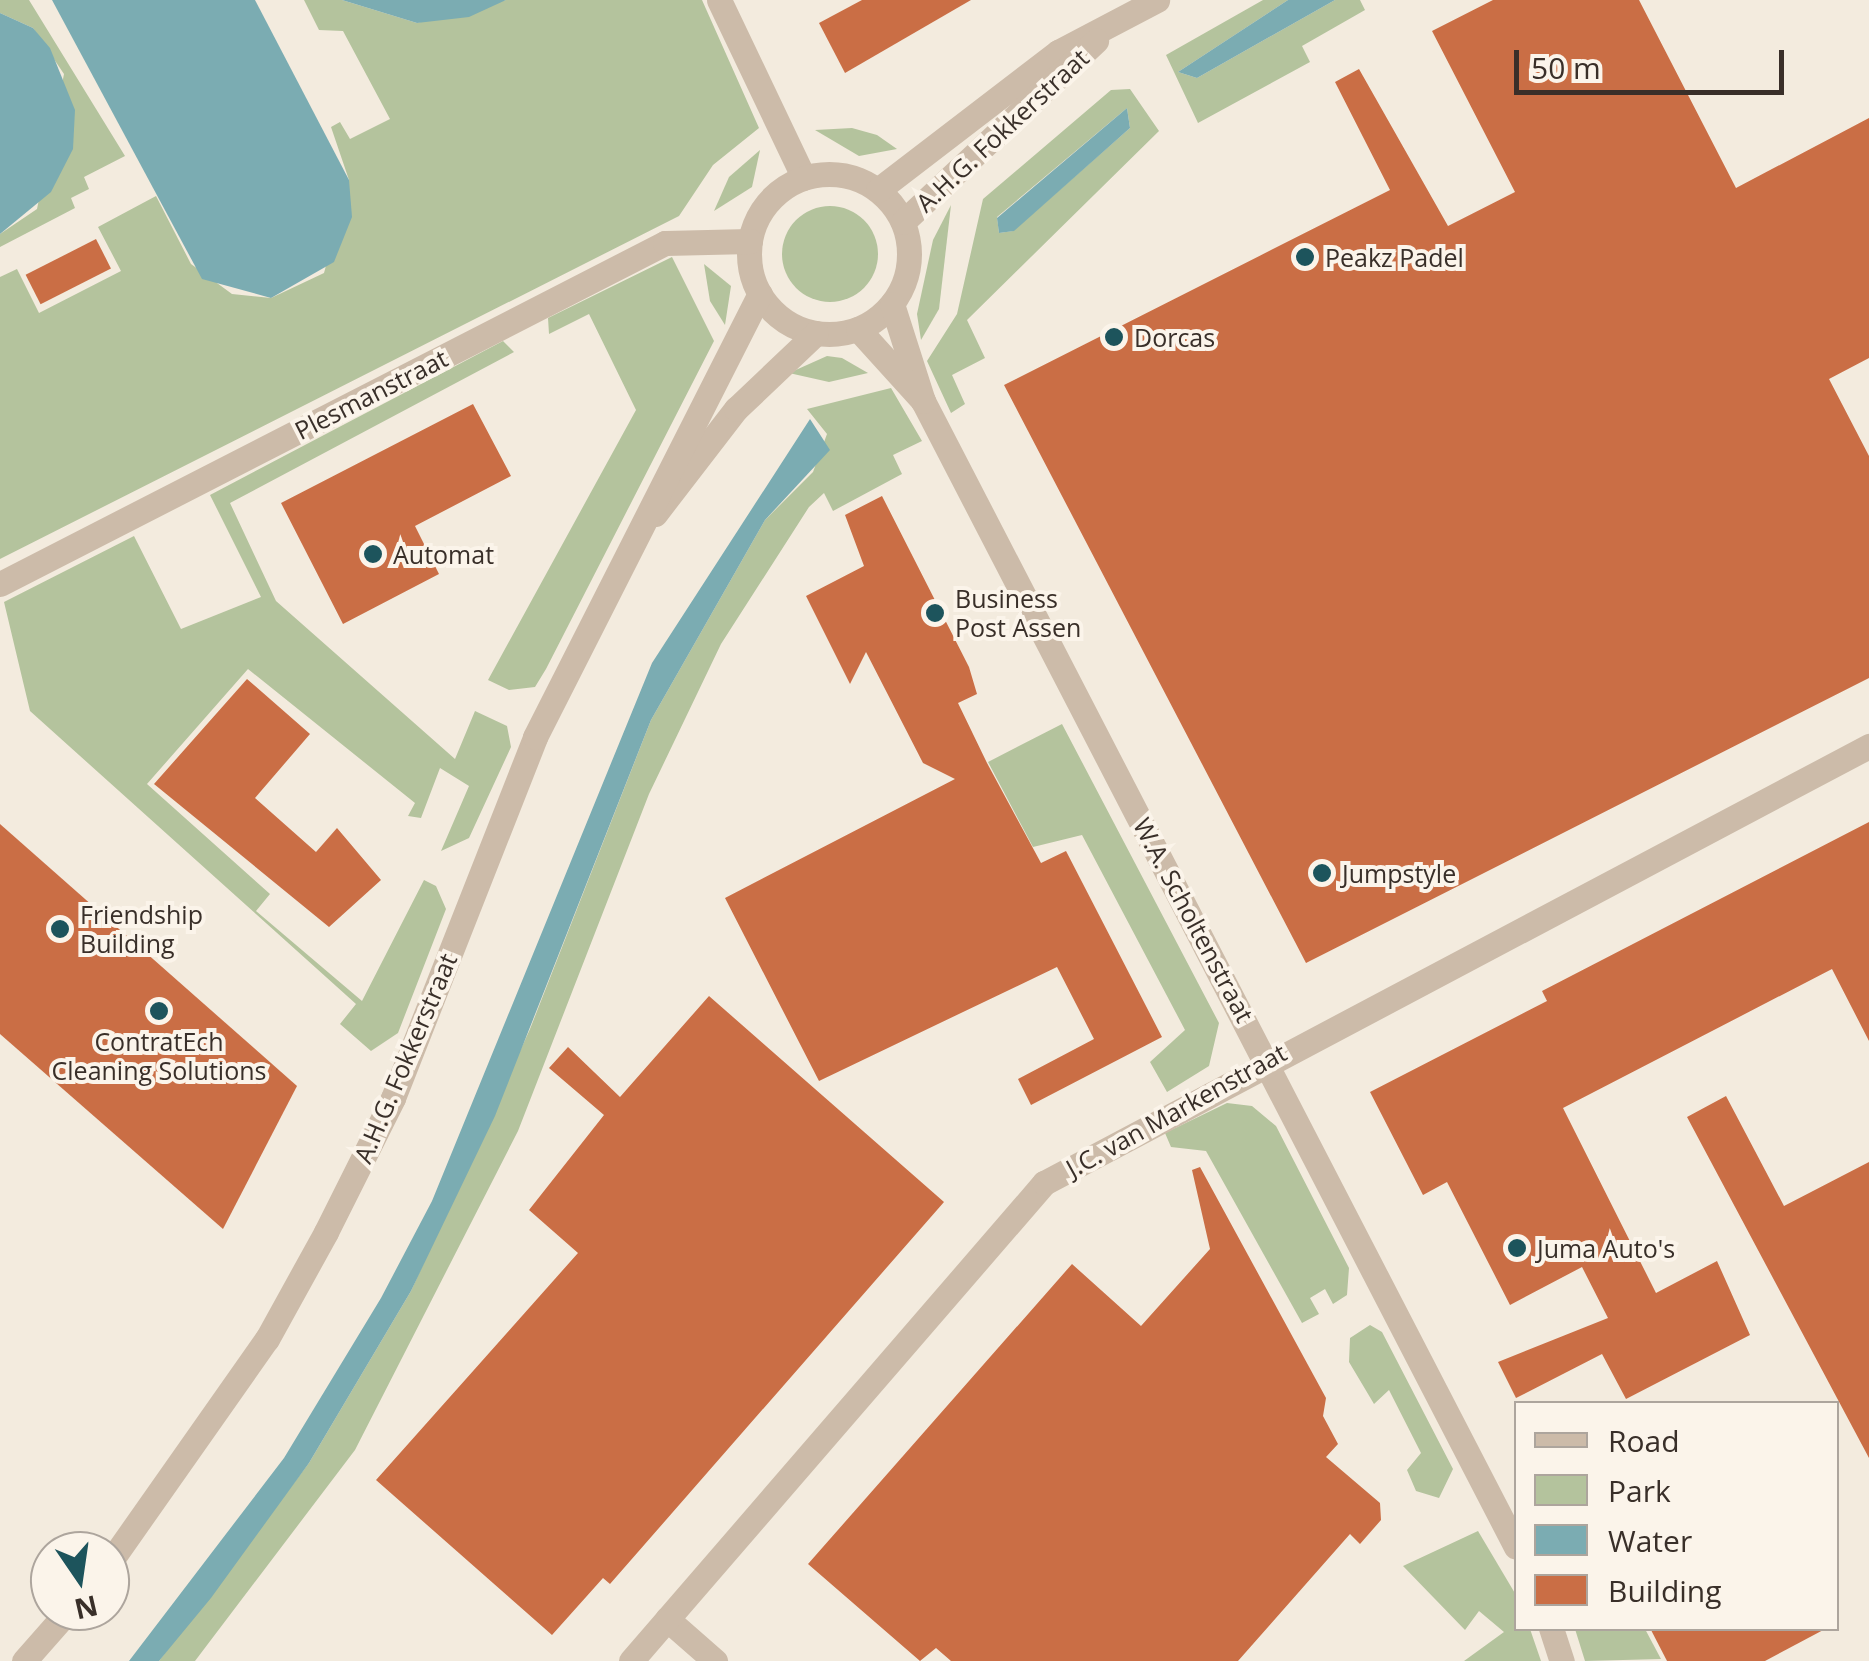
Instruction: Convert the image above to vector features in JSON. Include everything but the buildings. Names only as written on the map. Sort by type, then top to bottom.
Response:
[{"type":"street","points":[[719,0],[804,178]]},
{"type":"street","name":"A.H.G. Fokkerstraat","points":[[903,222],[1100,37],[1156,0]]},
{"type":"street","name":"A.H.G. Fokkerstraat","points":[[878,190],[1058,52],[1100,37]]},
{"type":"street","points":[[842,174],[878,190],[903,222],[909,264],[892,304],[858,329],[816,332],[782,319],[760,294],[750,240],[768,202],[804,178],[842,174]]},
{"type":"street","name":"Plesmanstraat","points":[[0,584],[664,243],[750,240]]},
{"type":"street","name":"A.H.G. Fokkerstraat","points":[[130,1534],[267,1339],[326,1232],[394,1098],[536,737],[760,294]]},
{"type":"street","name":"W.A. Scholtenstraat","points":[[892,304],[923,401],[1514,1543]]},
{"type":"street","name":"W.A. Scholtenstraat","points":[[858,329],[923,401]]},
{"type":"street","name":"A.H.G. Fokkerstraat","points":[[644,524],[748,396],[816,332]]},
{"type":"street","name":"J.C. van Markenstraat","points":[[630,1661],[1044,1183],[1266,1059],[1869,746]]},
{"type":"street","points":[[668,1620],[714,1661]]},
{"type":"street","points":[[24,1661],[50,1631]]},
{"type":"street","points":[[1552,1631],[1562,1661]]},
{"type":"green space","points":[[0,0],[29,0],[125,156],[84,177],[89,189],[71,198],[75,208],[0,247],[0,234],[37,209],[64,74],[33,28],[0,13]]},
{"type":"green space","points":[[304,0],[342,0],[417,23],[506,0],[702,0],[759,128],[713,165],[679,216],[0,559],[0,277],[17,269],[39,313],[121,271],[98,227],[156,196],[191,264],[232,294],[271,298],[324,273],[349,180],[331,127],[340,122],[350,139],[390,119],[343,31],[319,30]]},
{"type":"green space","points":[[1263,0],[1288,0],[1178,72],[1197,78],[1335,0],[1360,0],[1365,10],[1302,46],[1310,62],[1198,123],[1166,55]]},
{"type":"green space","points":[[1130,89],[1159,131],[967,320],[985,358],[952,375],[965,404],[951,413],[927,361],[957,314],[983,199],[1111,90]],"holes":[[[1127,108],[1130,128],[1013,231],[999,233],[997,217]]]},
{"type":"green space","points":[[852,128],[877,135],[897,149],[859,156],[815,130]]},
{"type":"green space","points":[[760,150],[752,187],[714,211],[729,177]]},
{"type":"green space","points":[[951,205],[939,309],[921,340],[917,314],[933,240]]},
{"type":"green space","points":[[830,206],[848,210],[864,220],[874,236],[878,254],[874,272],[864,288],[848,298],[830,302],[812,298],[796,288],[786,272],[782,254],[786,236],[796,220],[812,210]]},
{"type":"green space","points":[[672,257],[714,341],[546,669],[535,687],[509,690],[488,680],[636,410],[589,314],[549,334],[548,318]]},
{"type":"green space","points":[[704,264],[731,286],[725,325],[710,301]]},
{"type":"green space","points":[[503,341],[514,352],[230,503],[276,601],[455,759],[475,711],[507,726],[511,747],[469,838],[441,851],[469,786],[440,768],[421,818],[408,816],[415,803],[248,669],[147,784],[270,894],[256,911],[362,1001],[424,880],[436,886],[446,909],[398,1033],[371,1051],[340,1024],[356,1004],[30,711],[4,602],[134,536],[181,629],[261,597],[210,495]]},
{"type":"green space","points":[[827,356],[842,358],[868,373],[829,382],[789,373]]},
{"type":"green space","points":[[891,388],[922,441],[893,455],[902,474],[833,511],[824,493],[809,507],[721,644],[649,794],[518,1131],[355,1450],[195,1661],[159,1661],[309,1463],[411,1291],[530,1029],[651,720],[765,520],[813,472],[827,434],[807,409]]},
{"type":"green space","points":[[1062,724],[1219,1023],[1209,1066],[1167,1092],[1150,1062],[1185,1030],[1082,835],[1033,847],[988,762]]},
{"type":"green space","points":[[1227,1103],[1252,1106],[1276,1126],[1349,1268],[1347,1295],[1333,1304],[1325,1289],[1310,1298],[1319,1314],[1302,1323],[1206,1151],[1171,1147],[1165,1133]]},
{"type":"green space","points":[[1370,1325],[1382,1332],[1453,1469],[1439,1498],[1416,1491],[1407,1470],[1421,1453],[1389,1390],[1374,1404],[1349,1362],[1350,1338]]},
{"type":"green space","points":[[1478,1531],[1514,1592],[1514,1631],[1531,1631],[1541,1661],[1464,1661],[1504,1632],[1479,1611],[1465,1630],[1403,1566]]},
{"type":"green space","points":[[1576,1631],[1646,1631],[1661,1659],[1585,1661]]},
{"type":"water","points":[[52,0],[255,0],[349,180],[352,217],[334,262],[271,298],[202,279]]},
{"type":"water","points":[[342,0],[506,0],[469,17],[417,23]]},
{"type":"water","points":[[1288,0],[1335,0],[1197,78],[1178,72]]},
{"type":"water","points":[[0,13],[33,28],[50,48],[75,110],[73,149],[51,192],[0,234]]},
{"type":"water","points":[[1127,108],[1130,128],[1014,231],[999,233],[997,218]]},
{"type":"water","points":[[810,419],[830,450],[765,520],[651,720],[495,1116],[411,1291],[309,1463],[211,1598],[159,1661],[129,1661],[284,1458],[381,1298],[432,1201],[652,663]]},
{"type":"place","name":"Peakz Padel","points":[[1305,257]]},
{"type":"place","name":"Dorcas","points":[[1114,337]]},
{"type":"place","name":"Automat","points":[[373,554]]},
{"type":"place","name":"Business Post Assen","points":[[935,613]]},
{"type":"place","name":"Jumpstyle","points":[[1322,873]]},
{"type":"place","name":"Friendship Building","points":[[60,929]]},
{"type":"place","name":"ContratEch Cleaning Solutions","points":[[159,1011]]},
{"type":"place","name":"Juma Auto's","points":[[1517,1248]]}]
